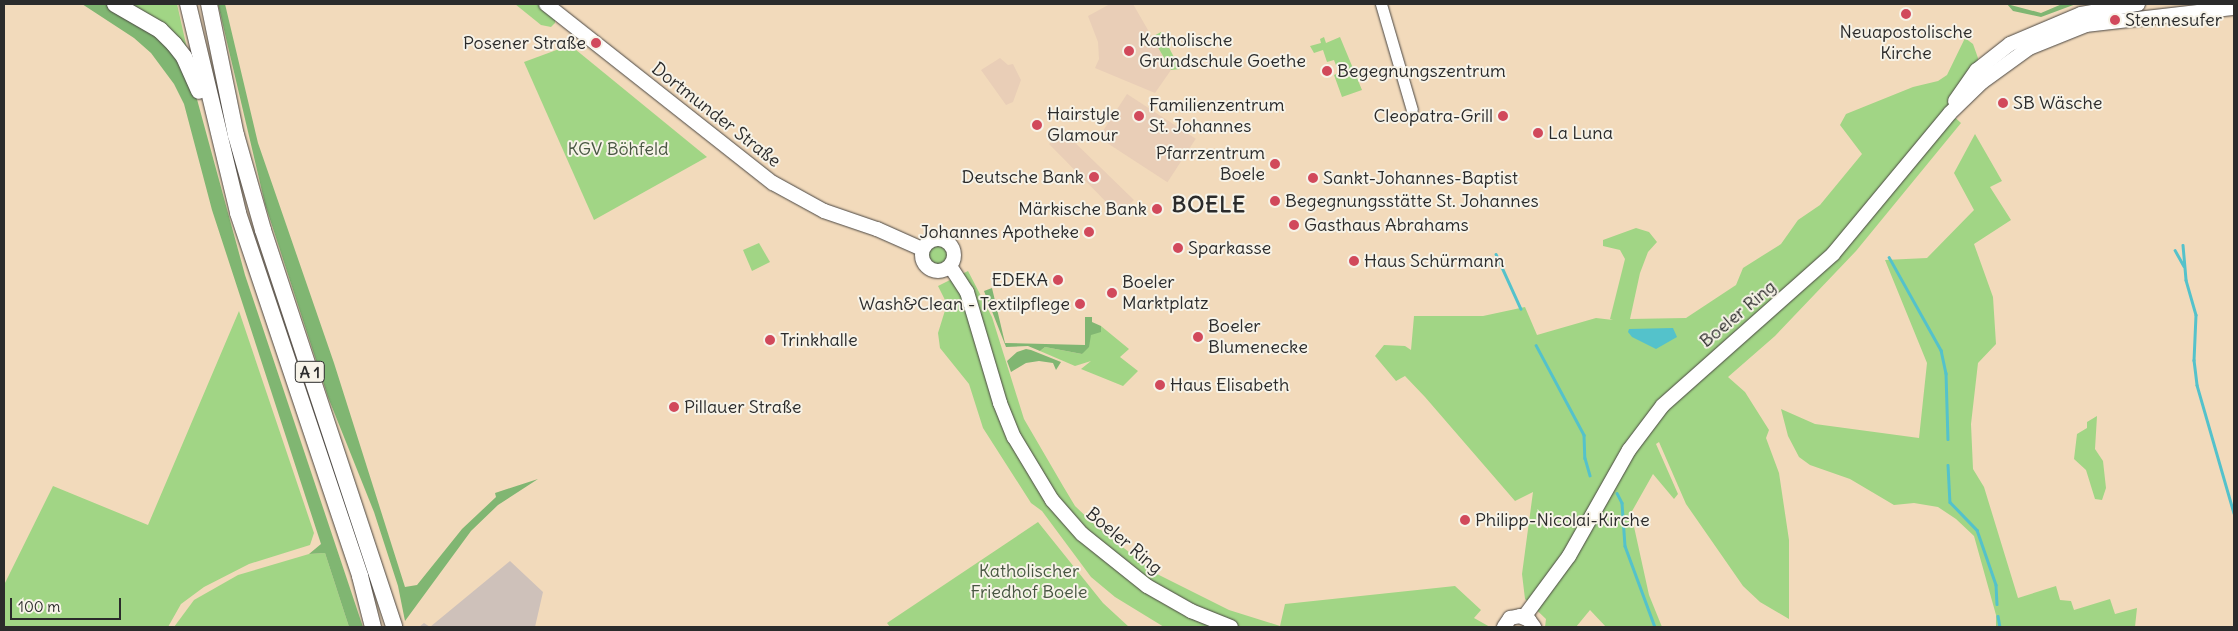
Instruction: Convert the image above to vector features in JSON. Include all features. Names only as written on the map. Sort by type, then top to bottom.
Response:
[{"type":"highway","points":[[114,4],[160,30],[184,57],[220,147]]},
{"type":"highway","name":"A 1","points":[[188,4],[220,147],[256,273],[360,576],[373,627]]},
{"type":"highway","name":"A 1","points":[[209,4],[236,135],[263,230],[394,627]]},
{"type":"main road","name":"Dortmunder Straße","points":[[546,4],[773,183],[824,211],[925,246]]},
{"type":"main road","points":[[2040,36],[2081,14],[2138,4]]},
{"type":"main road","points":[[2040,36],[2100,22],[2234,8]]},
{"type":"main road","name":"Boeler Ring","points":[[1530,623],[1562,576],[1569,556],[1629,450],[1663,405],[1833,254],[1950,113],[1982,82],[2040,36]]},
{"type":"main road","points":[[936,238],[948,242],[954,256],[946,268],[926,266],[922,259],[925,246],[936,238]]},
{"type":"main road","name":"Boeler Ring","points":[[946,268],[972,311],[1014,437],[1052,500],[1082,534],[1147,586],[1191,611],[1230,627]]},
{"type":"main road","points":[[1504,627],[1510,618],[1530,623]]},
{"type":"street","points":[[1381,4],[1412,110]]},
{"type":"shaded area","name":"Katholische Grundschule Goethe","points":[[1110,4],[1133,4],[1171,70],[1155,93],[1095,68],[1099,59],[1098,42],[1088,16]]},
{"type":"shaded area","points":[[1000,58],[1008,65],[1013,64],[1021,80],[1013,102],[1006,105],[981,70]]},
{"type":"shaded area","name":"Familienzentrum St. Johannes","points":[[1127,94],[1196,139],[1167,182],[1099,138]]},
{"type":"shaded area","points":[[1063,131],[1134,200],[1130,204],[1132,206],[1121,217],[1049,144]]},
{"type":"shaded area","points":[[510,561],[543,592],[535,627],[430,627]]},
{"type":"shaded area","points":[[424,623],[430,627],[419,627]]},
{"type":"green space","points":[[82,4],[107,4],[166,41],[195,92],[245,275],[363,627],[349,627],[325,553],[309,554],[321,544],[212,210],[184,104],[174,84],[151,53],[134,38]]},
{"type":"green space","points":[[120,4],[177,4],[188,53]]},
{"type":"green space","points":[[218,4],[225,4],[258,143],[334,363],[405,587],[417,585],[462,529],[496,497],[495,493],[538,479],[498,505],[471,531],[405,621],[398,586],[374,512],[328,397],[265,204]]},
{"type":"green space","points":[[515,4],[537,4],[555,18],[555,23],[551,27],[541,25]]},
{"type":"green space","points":[[2007,4],[2041,13],[2062,4],[2076,4],[2041,17],[2013,11]]},
{"type":"green space","points":[[1161,32],[1180,69],[1171,70],[1152,37]]},
{"type":"green space","points":[[1324,37],[1326,43],[1340,37],[1362,90],[1342,97],[1334,75],[1339,73],[1334,60],[1327,62],[1323,50],[1314,53],[1310,46],[1321,43],[1320,39]]},
{"type":"green space","points":[[1965,38],[1973,44],[1978,58],[1977,70],[1950,113],[1961,123],[1856,251],[1775,336],[1728,377],[1745,392],[1769,430],[1766,438],[1779,473],[1789,540],[1789,619],[1760,602],[1743,586],[1686,504],[1659,442],[1656,444],[1678,494],[1674,499],[1653,474],[1631,513],[1649,595],[1662,627],[1606,627],[1590,610],[1576,627],[1545,627],[1546,619],[1525,599],[1522,574],[1533,492],[1515,501],[1405,376],[1396,381],[1375,356],[1384,345],[1405,346],[1411,350],[1414,316],[1483,316],[1525,307],[1537,335],[1596,318],[1613,320],[1610,319],[1625,259],[1620,250],[1603,246],[1603,240],[1636,228],[1649,232],[1657,242],[1648,252],[1640,273],[1630,319],[1686,318],[1736,285],[1743,268],[1781,244],[1798,220],[1820,205],[1862,154],[1840,125],[1846,114],[1913,87],[1938,81],[1947,75]]},
{"type":"green space","name":"KGV Böhfeld","points":[[570,45],[707,157],[594,220],[524,62]]},
{"type":"green space","points":[[1975,134],[2002,181],[1990,187],[2011,220],[1974,244],[1993,297],[1996,344],[1978,363],[1971,424],[1973,469],[1984,487],[2018,598],[2056,586],[2060,600],[2071,601],[2074,610],[2110,599],[2115,614],[2137,608],[2135,627],[1996,627],[1996,615],[1974,536],[1956,519],[1938,507],[1914,503],[1894,505],[1850,479],[1810,465],[1799,457],[1788,436],[1781,409],[1815,424],[1919,438],[1927,363],[1885,260],[1927,258],[1974,210],[1954,173]]},
{"type":"green space","points":[[759,243],[770,262],[752,271],[743,250]]},
{"type":"green space","points":[[938,244],[948,251],[949,255],[942,265],[938,266],[928,259],[927,255],[934,245]]},
{"type":"green space","points":[[968,271],[992,317],[1024,419],[1075,506],[1097,527],[1157,574],[1229,610],[1280,626],[1285,604],[1455,586],[1481,610],[1474,618],[1490,627],[1164,627],[1115,597],[1091,577],[1042,511],[1031,503],[983,428],[969,384],[940,348],[938,333],[947,304],[938,286]]},
{"type":"green space","points":[[992,288],[1005,343],[1085,345],[1085,317],[1092,317],[1092,322],[1101,326],[1101,332],[1091,335],[1089,347],[1082,354],[1045,347],[1040,351],[1028,346],[1006,347],[984,291]]},
{"type":"green space","points":[[239,311],[314,533],[310,545],[249,564],[204,587],[181,604],[168,627],[4,627],[4,585],[53,486],[148,525]]},
{"type":"green space","points":[[1101,326],[1129,349],[1120,357],[1138,371],[1123,386],[1081,369],[1091,361],[1075,366],[1040,351],[1045,347],[1082,354],[1091,334],[1101,331]]},
{"type":"green space","points":[[1026,349],[1061,362],[1056,370],[1053,363],[1039,361],[1026,363],[1011,372],[1007,361],[1017,352]]},
{"type":"green space","points":[[2097,416],[2095,449],[2103,461],[2106,488],[2102,500],[2095,499],[2086,470],[2074,459],[2077,434],[2087,428],[2087,422]]},
{"type":"green space","name":"Katholischer Friedhof Boele","points":[[1038,522],[1103,603],[1129,627],[890,627],[887,623]]},
{"type":"green space","points":[[325,553],[349,627],[174,627],[194,600],[238,575],[309,554]]},
{"type":"water","points":[[1673,328],[1677,337],[1656,349],[1632,337],[1628,332],[1629,329]]},
{"type":"waterway","points":[[2183,245],[2186,280],[2196,315],[2194,360],[2197,385],[2234,513]]},
{"type":"waterway","points":[[2175,250],[2184,266]]},
{"type":"waterway","points":[[1496,254],[1521,309]]},
{"type":"waterway","points":[[1889,257],[1941,350],[1946,373],[1948,439]]},
{"type":"waterway","points":[[1536,345],[1584,435],[1585,458],[1590,475]]},
{"type":"waterway","points":[[1948,465],[1950,502],[1977,530],[1996,585],[1997,604]]},
{"type":"waterway","points":[[1617,493],[1622,503],[1625,546],[1655,627]]},
{"type":"waterway","points":[[1998,616],[2000,627]]},
{"type":"place","name":"Neuapostolische Kirche","points":[[1906,14]]},
{"type":"place","name":"Stennesufer","points":[[2115,20]]},
{"type":"place","name":"Posener Straße","points":[[596,43]]},
{"type":"place","name":"Katholische Grundschule Goethe","points":[[1129,51]]},
{"type":"place","name":"Begegnungszentrum","points":[[1327,71]]},
{"type":"place","name":"SB Wäsche","points":[[2003,103]]},
{"type":"place","name":"Familienzentrum St. Johannes","points":[[1139,116]]},
{"type":"place","name":"Cleopatra-Grill","points":[[1503,116]]},
{"type":"place","name":"Hairstyle Glamour","points":[[1037,125]]},
{"type":"place","name":"La Luna","points":[[1538,133]]},
{"type":"place","name":"Pfarrzentrum Boele","points":[[1275,164]]},
{"type":"place","name":"Deutsche Bank","points":[[1094,177]]},
{"type":"place","name":"Sankt-Johannes-Baptist","points":[[1313,178]]},
{"type":"place","name":"Begegnungsstätte St. Johannes","points":[[1275,201]]},
{"type":"place","name":"Märkische Bank","points":[[1157,209]]},
{"type":"place","name":"Gasthaus Abrahams","points":[[1294,225]]},
{"type":"place","name":"Johannes Apotheke","points":[[1089,232]]},
{"type":"place","name":"Sparkasse","points":[[1178,248]]},
{"type":"place","name":"Haus Schürmann","points":[[1354,261]]},
{"type":"place","name":"EDEKA","points":[[1058,280]]},
{"type":"place","name":"Boeler Marktplatz","points":[[1112,293]]},
{"type":"place","name":"Wash&Clean - Textilpflege","points":[[1080,304]]},
{"type":"place","name":"Boeler Blumenecke","points":[[1198,337]]},
{"type":"place","name":"Trinkhalle","points":[[770,340]]},
{"type":"place","name":"Haus Elisabeth","points":[[1160,385]]},
{"type":"place","name":"Pillauer Straße","points":[[674,407]]},
{"type":"place","name":"Philipp-Nicolai-Kirche","points":[[1465,520]]},
{"type":"district","name":"BOELE","points":[[1209,205]]}]
